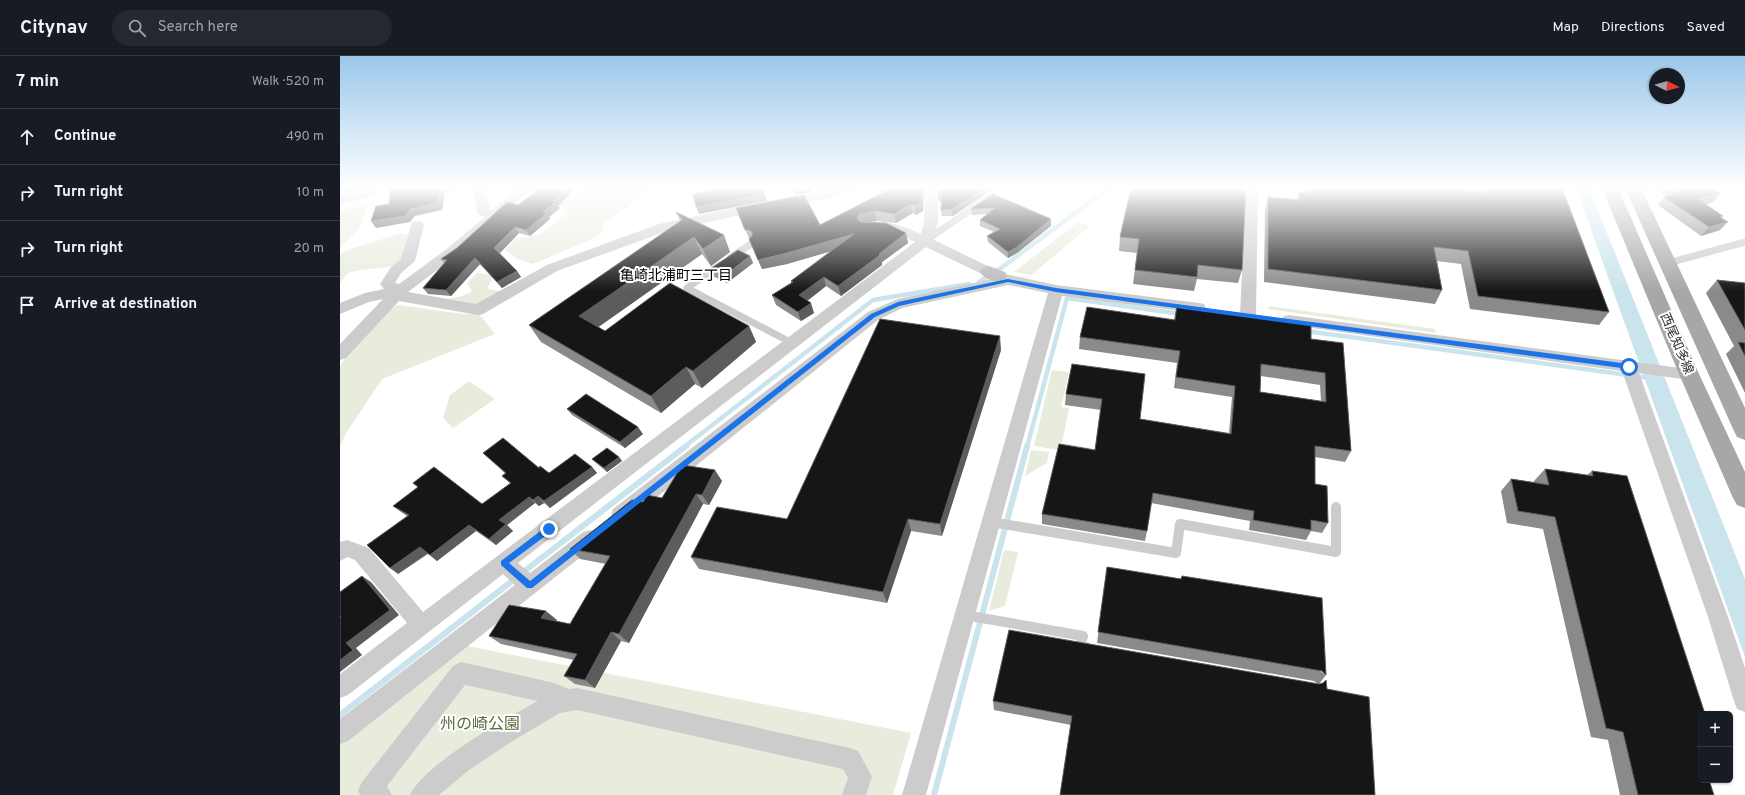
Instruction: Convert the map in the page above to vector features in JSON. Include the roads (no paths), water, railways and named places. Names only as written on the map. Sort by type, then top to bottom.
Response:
[{"type":"main road","name":"西尾知多線","points":[[1623,222],[1681,373],[1745,498]]},
{"type":"main road","name":"西尾知多線","points":[[1649,222],[1745,431]]},
{"type":"street","points":[[340,354],[398,293],[452,251],[484,222]]},
{"type":"street","points":[[340,309],[380,294],[398,293],[478,310],[552,268],[664,226],[682,222]]},
{"type":"street","points":[[340,686],[504,563],[925,241],[931,222]]},
{"type":"street","points":[[1248,315],[1251,222]]},
{"type":"street","points":[[398,293],[387,284],[396,270],[408,261],[418,225]]},
{"type":"street","points":[[867,227],[893,226],[998,276],[1056,290],[1217,311]]},
{"type":"street","points":[[340,733],[525,582],[873,316],[898,304],[998,276]]},
{"type":"street","points":[[914,795],[1056,290]]},
{"type":"street","points":[[1232,313],[1681,373]]},
{"type":"street","points":[[1634,367],[1745,701]]},
{"type":"street","points":[[340,552],[347,548],[362,554],[421,625]]},
{"type":"street","points":[[504,563],[525,582]]},
{"type":"street","points":[[380,795],[370,790],[461,673],[554,694],[568,700]]},
{"type":"street","points":[[422,795],[501,734],[552,706],[568,700],[577,699],[850,759],[860,777],[854,795]]},
{"type":"lane","points":[[925,241],[952,222]]},
{"type":"lane","points":[[1668,263],[1745,242]]},
{"type":"lane","points":[[751,244],[687,288],[792,342]]},
{"type":"lane","points":[[991,522],[1176,553],[1180,524],[1336,552],[1336,507]]},
{"type":"lane","points":[[965,615],[1083,636],[1080,646],[1096,649]]},
{"type":"water","points":[[1588,222],[1603,222],[1745,579],[1745,657]]},
{"type":"waterway","points":[[979,282],[1001,268],[1062,222]]},
{"type":"waterway","points":[[684,447],[873,300],[969,284]]},
{"type":"waterway","points":[[1027,447],[1067,298],[1181,314]]},
{"type":"waterway","points":[[1306,331],[1650,378]]},
{"type":"waterway","points":[[522,573],[686,446]]},
{"type":"waterway","points":[[934,795],[1027,446]]},
{"type":"waterway","points":[[340,715],[516,578]]},
{"type":"district","name":"亀崎北浦町三丁目","points":[[676,276]]},
{"type":"park label","name":"州の崎公園","points":[[480,725]]}]
